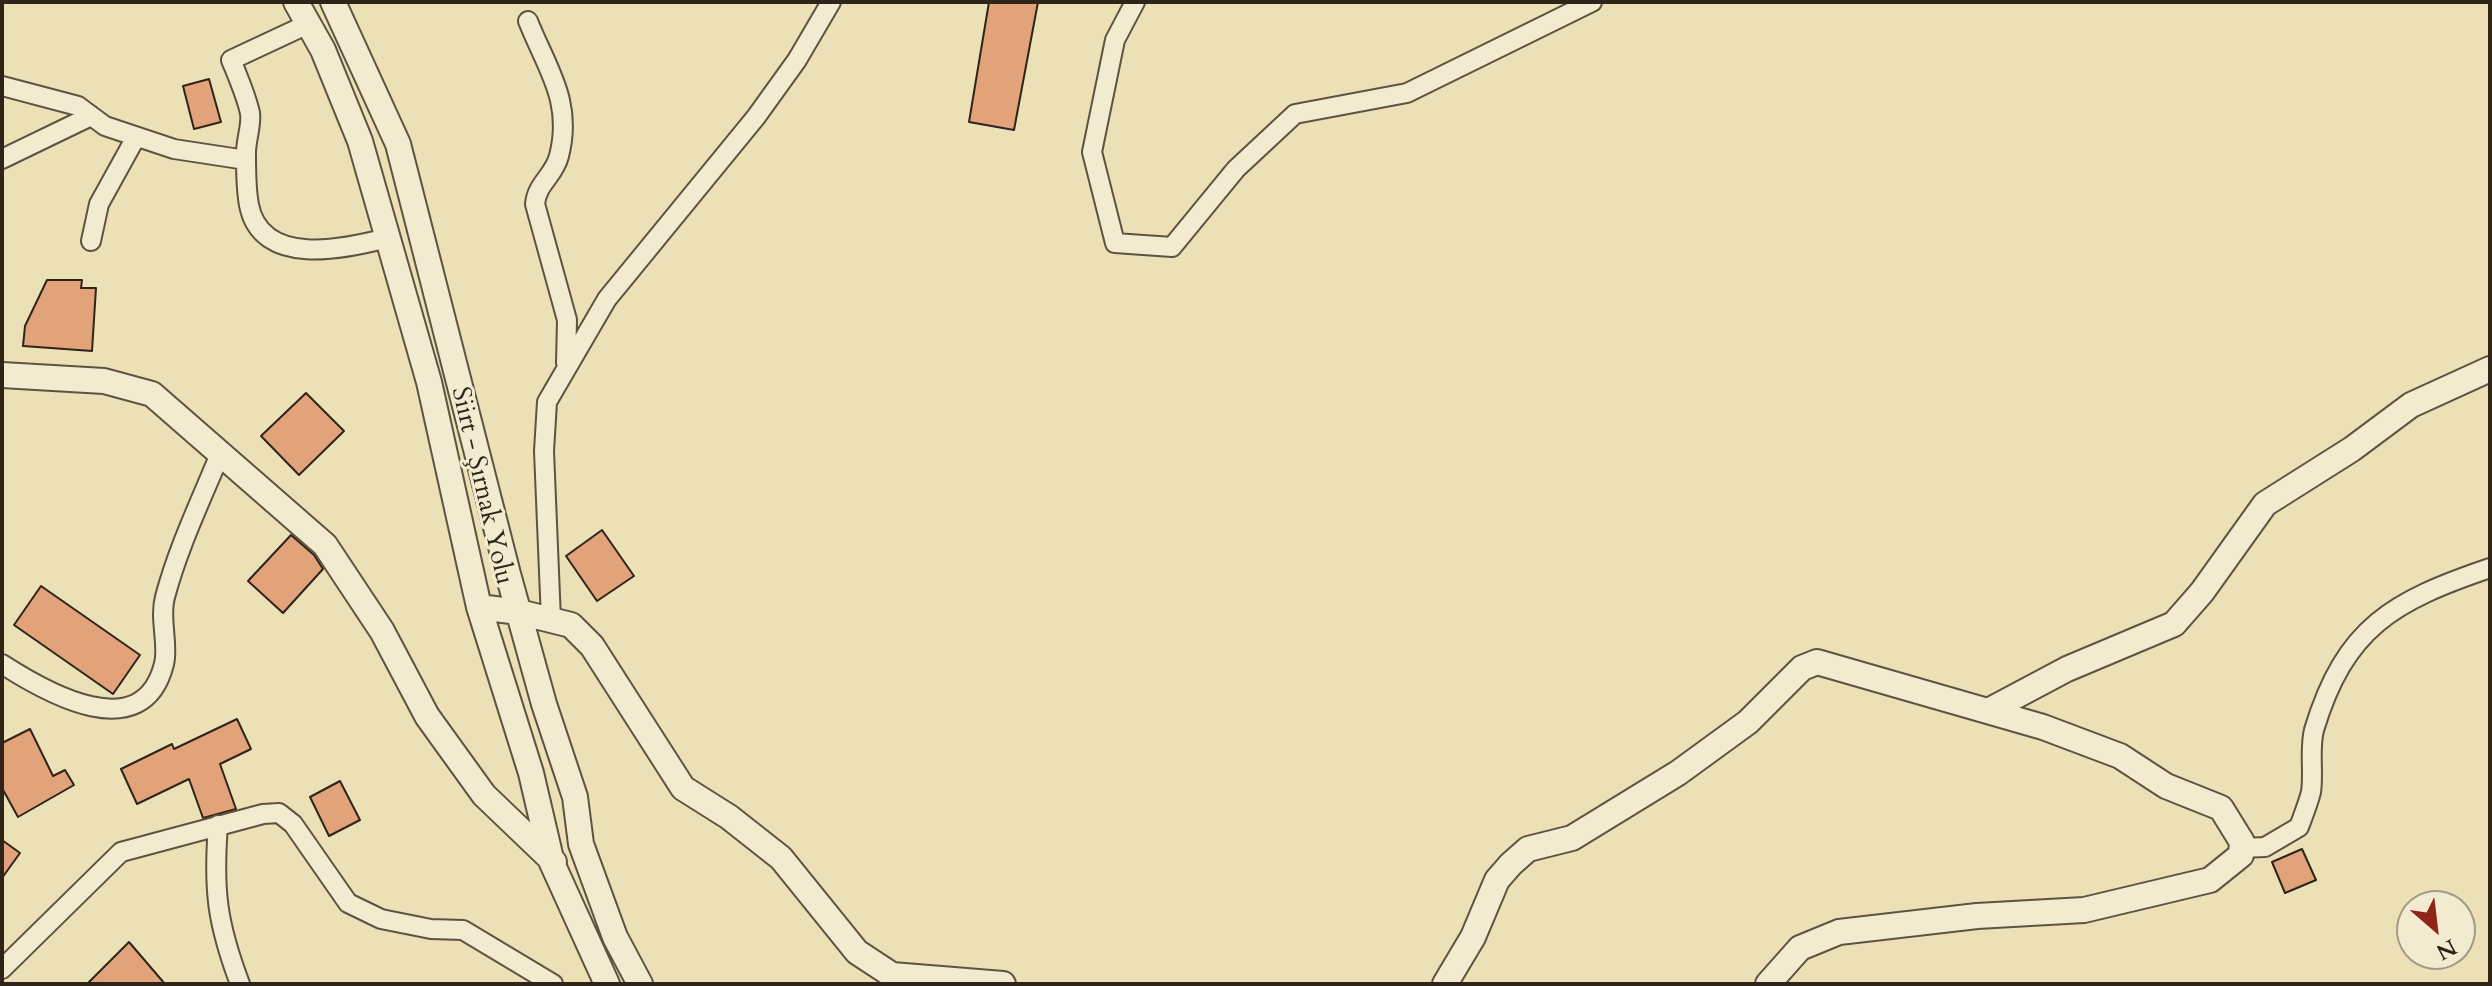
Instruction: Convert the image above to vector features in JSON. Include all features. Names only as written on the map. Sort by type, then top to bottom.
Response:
[{"type":"street","name":"Siirt - Şırnak Yolu","points":[[296,2],[323,50],[360,141],[429,382],[479,607],[531,773],[552,863],[607,984]]},
{"type":"street","name":"Siirt - Şırnak Yolu","points":[[333,2],[398,144],[519,612],[575,797],[581,844],[615,937],[640,984]]},
{"type":"street","points":[[551,620],[544,451],[547,402],[607,299],[703,185],[797,60],[831,2]]},
{"type":"street","points":[[1135,2],[1115,40],[1092,152],[1115,243],[1172,247],[1236,169],[1295,114],[1407,93],[1592,2]]},
{"type":"street","points":[[528,21],[560,90],[562,135],[559,156],[555,167],[536,191],[535,204],[567,320],[566,366]]},
{"type":"street","points":[[308,24],[231,60],[250,116],[246,160],[249,207],[260,228],[280,245],[305,249],[349,248],[387,238]]},
{"type":"street","points":[[2,86],[78,106],[105,126],[174,149],[246,160]]},
{"type":"street","points":[[2,159],[91,116]]},
{"type":"street","points":[[91,241],[99,204],[136,137]]},
{"type":"street","points":[[1988,711],[2067,669],[2174,624],[2202,592],[2265,504],[2352,449],[2411,405],[2490,369]]},
{"type":"street","points":[[2,375],[104,381],[152,394],[325,545],[382,631],[427,716],[484,795],[552,863],[581,844]]},
{"type":"street","points":[[2,664],[97,710],[131,705],[155,689],[166,660],[162,633],[164,599],[220,454]]},
{"type":"street","points":[[2241,848],[2265,847],[2299,827],[2311,792],[2313,733],[2341,663],[2356,642],[2384,614],[2436,586],[2490,568]]},
{"type":"street","points":[[479,607],[519,612],[571,625],[592,646],[683,788],[729,817],[781,858],[857,952],[892,975],[1003,984]]},
{"type":"street","points":[[1445,984],[1473,937],[1497,880],[1528,849],[1572,838],[1678,773],[1748,722],[1802,668],[1817,662],[2043,727],[2120,756],[2166,786],[2221,808],[2242,842],[2241,855],[2210,880],[2084,910],[1977,916],[1839,932],[1800,948],[1768,984]]},
{"type":"street","points":[[2,969],[121,852],[162,844],[218,825],[279,813],[293,824],[348,903],[381,919],[431,929],[463,930],[553,984]]},
{"type":"street","points":[[218,825],[214,883],[222,936],[240,984]]},
{"type":"building","points":[[989,2],[1038,2],[1014,130],[969,122]]},
{"type":"building","points":[[209,79],[221,122],[194,129],[183,86]]},
{"type":"building","points":[[47,280],[82,280],[81,288],[96,288],[92,351],[23,346],[25,326]]},
{"type":"building","points":[[306,393],[344,431],[299,475],[261,436]]},
{"type":"building","points":[[602,530],[634,576],[597,601],[566,556]]},
{"type":"building","points":[[291,535],[314,555],[323,569],[283,613],[248,581]]},
{"type":"building","points":[[41,586],[140,655],[113,694],[14,625]]},
{"type":"building","points":[[237,719],[251,749],[220,764],[236,809],[203,818],[189,779],[137,804],[121,769],[172,744],[174,749]]},
{"type":"building","points":[[30,729],[53,776],[65,770],[74,785],[18,817],[2,788],[2,743]]},
{"type":"building","points":[[340,781],[360,820],[329,836],[310,797]]},
{"type":"building","points":[[2,840],[20,853],[2,878]]},
{"type":"building","points":[[2302,849],[2316,880],[2285,893],[2272,862]]},
{"type":"building","points":[[129,942],[165,984],[87,984]]}]
